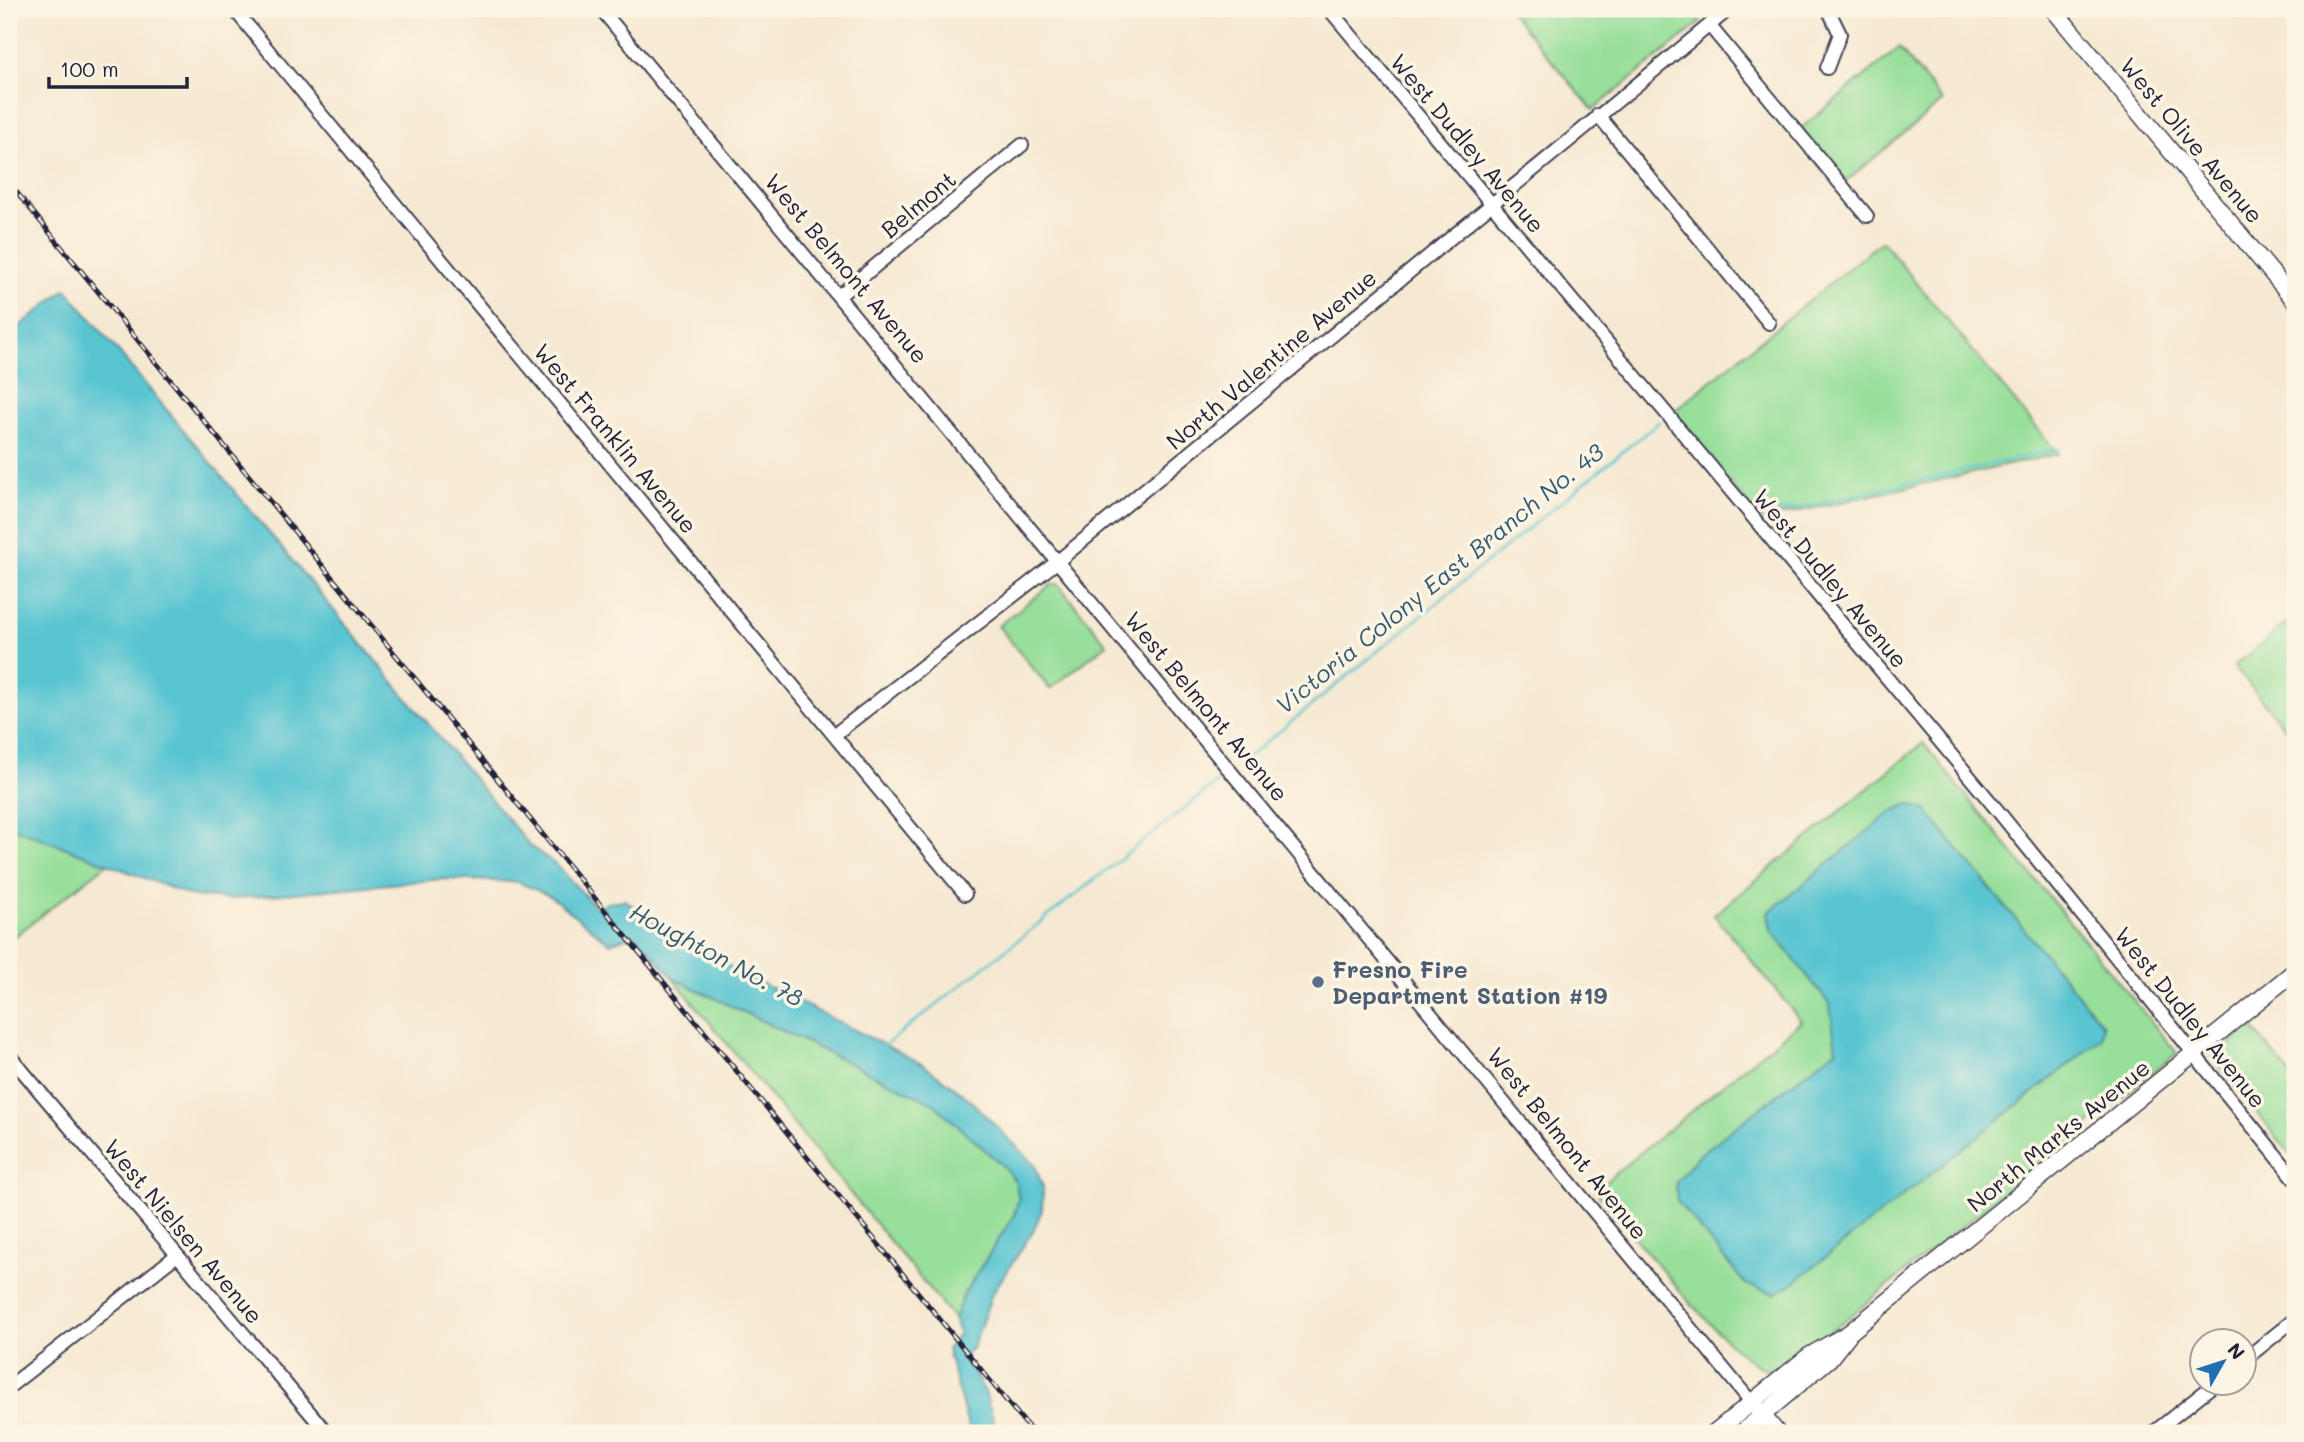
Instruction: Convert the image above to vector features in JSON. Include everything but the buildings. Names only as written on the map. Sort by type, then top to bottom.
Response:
[{"type":"main road","name":"West Olive Avenue","points":[[2053,9],[2295,301]]},
{"type":"main road","name":"North Marks Avenue","points":[[1741,1433],[1758,1409],[1809,1356],[1849,1333],[2295,971]]},
{"type":"main road","name":"North Marks Avenue","points":[[1714,1433],[1758,1409]]},
{"type":"main road","name":"West Belmont Avenue","points":[[1758,1409],[1777,1433]]},
{"type":"street","name":"West Franklin Avenue","points":[[234,9],[965,894]]},
{"type":"street","name":"West Belmont Avenue","points":[[601,9],[1758,1409]]},
{"type":"street","name":"West Dudley Avenue","points":[[1329,9],[1990,801],[2295,1179]]},
{"type":"street","name":"North Valentine Avenue","points":[[835,735],[1058,561],[1728,9]]},
{"type":"street","points":[[1827,68],[1840,34],[1828,9]]},
{"type":"street","points":[[1709,25],[1867,216]]},
{"type":"street","points":[[1598,116],[1769,323]]},
{"type":"street","name":"Belmont","points":[[840,295],[1022,145]]},
{"type":"street","name":"West Nielsen Avenue","points":[[9,1055],[327,1433]]},
{"type":"street","points":[[9,1387],[177,1255]]},
{"type":"street","points":[[2258,1349],[2295,1319]]},
{"type":"street","points":[[2153,1433],[2199,1396]]},
{"type":"green space","points":[[1690,9],[1701,22],[1593,110],[1510,11]]},
{"type":"green space","points":[[1899,48],[1943,101],[1838,188],[1794,134]]},
{"type":"green space","points":[[1882,241],[2058,454],[1760,520],[1672,413]]},
{"type":"green space","points":[[1052,584],[1058,584],[1107,644],[1050,689],[998,626]]},
{"type":"green space","points":[[2295,616],[2295,741],[2234,666]]},
{"type":"green space","points":[[1923,743],[2177,1053],[1833,1330],[1792,1358],[1769,1369],[1755,1364],[1708,1322],[1595,1190],[1801,1021],[1714,915]]},
{"type":"green space","points":[[9,826],[108,863],[9,941]]},
{"type":"green space","points":[[673,978],[934,1104],[1004,1167],[1016,1183],[1019,1199],[1014,1215],[964,1294],[954,1319]]},
{"type":"green space","points":[[2251,1026],[2295,1080],[2295,1160],[2212,1058]]},
{"type":"water","points":[[66,289],[530,846],[555,864],[597,908],[609,902],[625,900],[682,943],[924,1065],[967,1097],[1034,1164],[1043,1187],[1042,1210],[1033,1231],[992,1294],[973,1347],[964,1356],[985,1392],[997,1433],[970,1433],[947,1350],[959,1333],[954,1319],[964,1294],[1014,1215],[1019,1199],[1016,1183],[1004,1167],[934,1104],[673,978],[647,947],[632,935],[610,943],[550,896],[518,882],[443,879],[230,899],[191,896],[9,826],[9,335]]},
{"type":"water","points":[[1909,804],[1925,809],[2103,1025],[2101,1039],[1793,1283],[1775,1294],[1745,1284],[1677,1201],[1676,1182],[1699,1155],[1836,1050],[1830,1005],[1771,930],[1768,913],[1891,812]]},
{"type":"waterway","name":"Victoria Colony East Branch No. 43","points":[[1242,762],[1659,422]]},
{"type":"waterway","name":"Victoria Colony East Branch No. 43","points":[[1755,512],[1766,515],[2059,449]]},
{"type":"waterway","name":"Victoria Colony East Branch No. 43","points":[[884,1046],[1219,781]]},
{"type":"railway","points":[[9,183],[1033,1433]]},
{"type":"place","name":"Fresno Fire Department Station #19","points":[[1318,982]]},
{"type":"water label","name":"Houghton No. 78","points":[[717,954]]}]
